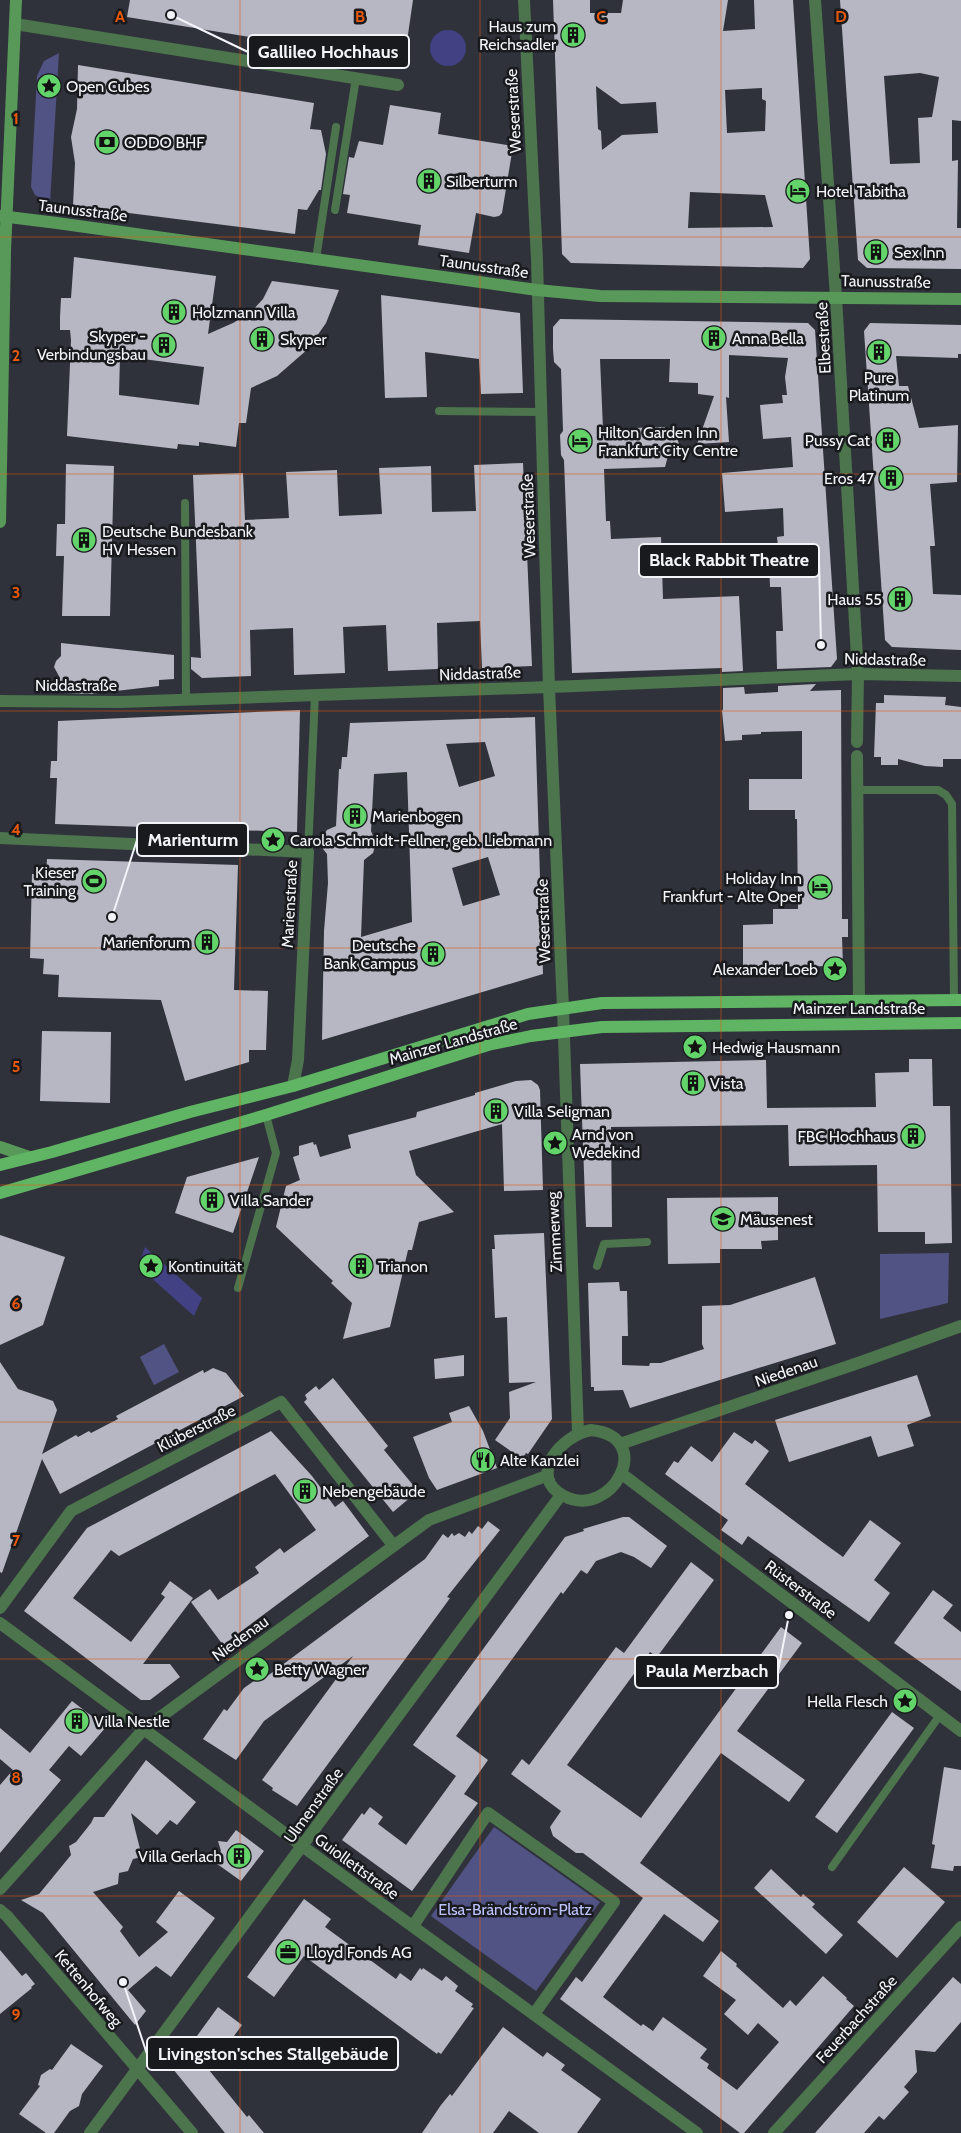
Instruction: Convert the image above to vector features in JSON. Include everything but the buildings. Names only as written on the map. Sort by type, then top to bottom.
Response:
[{"type":"main road","points":[[0,522],[4,302],[3,217],[16,0]]},
{"type":"main road","points":[[0,114],[12,76]]},
{"type":"main road","name":"Taunusstraße","points":[[3,217],[57,222],[537,290],[600,296],[961,299]]},
{"type":"main road","points":[[0,289],[4,302]]},
{"type":"main road","name":"Mainzer Landstraße","points":[[0,1165],[190,1112],[293,1086],[528,1014],[602,1003],[958,1000]]},
{"type":"main road","name":"Mainzer Landstraße","points":[[0,1193],[266,1115],[488,1045],[563,1030],[628,1026],[961,1023]]},
{"type":"main road","points":[[0,1147],[29,1157]]},
{"type":"street","name":"Weserstraße","points":[[524,0],[537,290],[549,687],[563,1030]]},
{"type":"street","name":"Elbestraße","points":[[815,0],[836,297],[858,674]]},
{"type":"street","points":[[15,24],[398,85]]},
{"type":"street","points":[[857,742],[858,674]]},
{"type":"street","name":"Niddastraße","points":[[0,701],[186,700],[858,674],[961,676]]},
{"type":"street","name":"Mainzer Landstraße","points":[[857,756],[858,1001]]},
{"type":"street","name":"Marienstraße","points":[[0,838],[308,852],[298,1060],[293,1086]]},
{"type":"street","name":"Zimmerweg","points":[[563,1030],[578,1433]]},
{"type":"street","name":"Niedenau","points":[[620,1444],[961,1326]]},
{"type":"street","name":"Klüberstraße","points":[[0,1608],[71,1511],[281,1402],[394,1545]]},
{"type":"street","points":[[591,1430],[602,1431],[611,1435],[620,1444],[625,1457],[622,1474],[612,1487],[590,1500],[574,1500],[561,1495],[550,1484],[546,1476],[549,1465],[557,1452],[569,1438],[578,1433],[591,1430]]},
{"type":"street","name":"Rüsterstraße","points":[[622,1474],[961,1731]]},
{"type":"street","name":"Niedenau","points":[[0,1889],[144,1729],[429,1520],[546,1476]]},
{"type":"street","name":"Ulmenstraße","points":[[90,2133],[561,1495]]},
{"type":"street","name":"Guiollettstraße","points":[[0,1622],[302,1846],[697,2133]]},
{"type":"street","points":[[413,1926],[488,1813],[614,1902],[534,2014]]},
{"type":"street","name":"Kettenhofweg","points":[[0,1910],[192,2133]]},
{"type":"street","name":"Feuerbachstraße","points":[[774,2133],[961,1927]]},
{"type":"lane","points":[[335,210],[356,78]]},
{"type":"lane","points":[[316,259],[336,127]]},
{"type":"lane","points":[[439,411],[541,412]]},
{"type":"lane","points":[[185,502],[186,700]]},
{"type":"lane","points":[[308,852],[315,695]]},
{"type":"lane","name":"Mainzer Landstraße","points":[[856,790],[938,790],[946,795],[952,804],[958,1000]]},
{"type":"lane","points":[[238,1288],[276,1153],[266,1115]]},
{"type":"lane","points":[[597,1266],[604,1244],[647,1242]]},
{"type":"lane","points":[[832,1867],[940,1715]]},
{"type":"green space","points":[[59,53],[50,203],[35,195],[31,187],[37,76],[44,61]]},
{"type":"green space","points":[[949,1253],[948,1303],[880,1319],[880,1254]]},
{"type":"green space","points":[[164,1344],[179,1372],[154,1385],[140,1357]]},
{"type":"green space","name":"Elsa-Brändström-Platz","points":[[494,1827],[600,1902],[536,1991],[431,1916]]},
{"type":"shaded area","points":[[448,30],[455,31],[461,35],[465,41],[465,55],[461,61],[455,65],[448,66],[441,65],[435,61],[431,55],[430,48],[431,41],[435,35],[441,31]]},
{"type":"shaded area","points":[[145,1247],[202,1298],[194,1316],[138,1266]]},
{"type":"place","name":"Gallileo Hochhaus","points":[[171,15]]},
{"type":"place","name":"Haus zum Reichsadler","points":[[573,35]]},
{"type":"place","name":"Open Cubes","points":[[49,86]]},
{"type":"place","name":"ODDO BHF","points":[[107,142]]},
{"type":"place","name":"Silberturm","points":[[429,181]]},
{"type":"place","name":"Hotel Tabitha","points":[[798,191]]},
{"type":"place","name":"Sex Inn","points":[[876,252]]},
{"type":"place","name":"Holzmann Villa","points":[[174,312]]},
{"type":"place","name":"Anna Bella","points":[[714,338]]},
{"type":"place","name":"Skyper","points":[[262,339]]},
{"type":"place","name":"Skyper - Verbindungsbau","points":[[164,345]]},
{"type":"place","name":"Pure Platinum","points":[[879,352]]},
{"type":"place","name":"Pussy Cat","points":[[888,440]]},
{"type":"place","name":"Hilton Garden Inn Frankfurt City Centre","points":[[580,441]]},
{"type":"place","name":"Eros 47","points":[[891,478]]},
{"type":"place","name":"Deutsche Bundesbank HV Hessen","points":[[84,540]]},
{"type":"place","name":"Haus 55","points":[[900,599]]},
{"type":"place","name":"Black Rabbit Theatre","points":[[821,645]]},
{"type":"place","name":"Marienbogen","points":[[355,816]]},
{"type":"place","name":"Carola Schmidt-Fellner, geb. Liebmann","points":[[273,840]]},
{"type":"place","name":"Kieser Training","points":[[94,881]]},
{"type":"place","name":"Holiday Inn Frankfurt - Alte Oper","points":[[820,887]]},
{"type":"place","name":"Marienturm","points":[[112,917]]},
{"type":"place","name":"Marienforum","points":[[207,942]]},
{"type":"place","name":"Deutsche Bank Campus","points":[[433,954]]},
{"type":"place","name":"Alexander Loeb","points":[[835,969]]},
{"type":"place","name":"Hedwig Hausmann","points":[[695,1047]]},
{"type":"place","name":"Vista","points":[[693,1083]]},
{"type":"place","name":"Villa Seligman","points":[[496,1111]]},
{"type":"place","name":"FBC Hochhaus","points":[[913,1136]]},
{"type":"place","name":"Arnd von Wedekind","points":[[555,1143]]},
{"type":"place","name":"Villa Sander","points":[[212,1200]]},
{"type":"place","name":"Mäusenest","points":[[723,1219]]},
{"type":"place","name":"Kontinuität","points":[[151,1266]]},
{"type":"place","name":"Trianon","points":[[361,1266]]},
{"type":"place","name":"Alte Kanzlei","points":[[483,1460]]},
{"type":"place","name":"Nebengebäude","points":[[305,1491]]},
{"type":"place","name":"Paula Merzbach","points":[[789,1615]]},
{"type":"place","name":"Betty Wagner","points":[[257,1669]]},
{"type":"place","name":"Hella Flesch","points":[[905,1701]]},
{"type":"place","name":"Villa Nestle","points":[[77,1721]]},
{"type":"place","name":"Villa Gerlach","points":[[239,1856]]},
{"type":"place","name":"Lloyd Fonds AG","points":[[288,1952]]},
{"type":"place","name":"Livingston'sches Stallgebäude","points":[[123,1982]]}]
